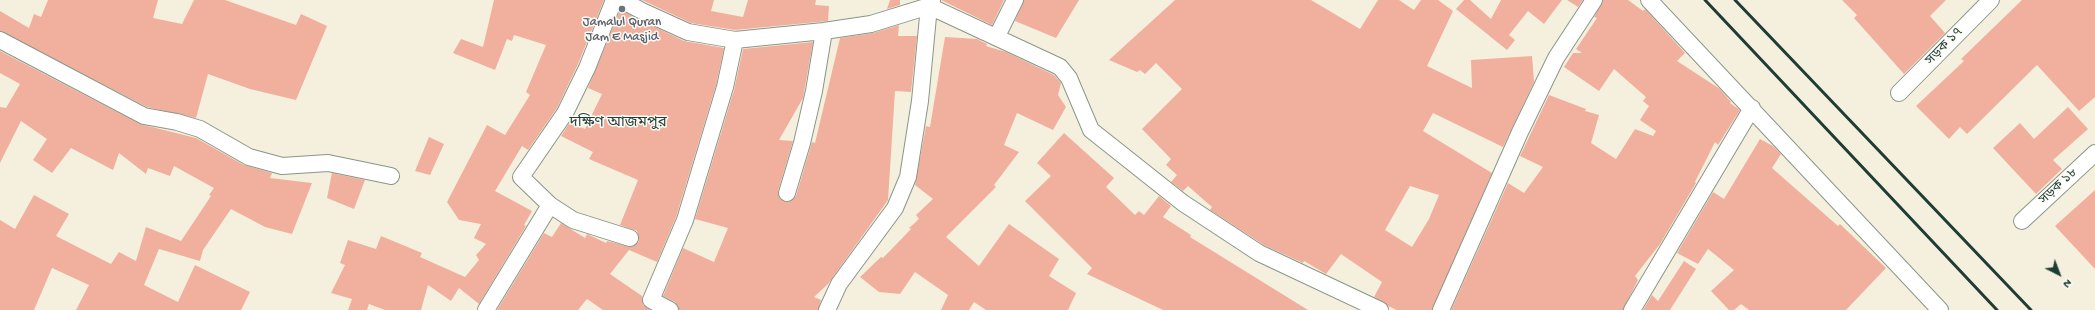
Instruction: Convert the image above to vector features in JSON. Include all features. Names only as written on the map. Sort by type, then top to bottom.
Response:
[{"type":"street","points":[[614,0],[587,68],[565,113],[521,177],[550,205],[573,220],[630,238]]},
{"type":"street","points":[[621,0],[688,32],[735,40],[824,31],[871,24],[931,3],[1060,67],[1069,78],[1091,130],[1183,203],[1259,253],[1380,310]]},
{"type":"street","points":[[997,36],[1015,0]]},
{"type":"street","points":[[1441,310],[1470,240],[1523,125],[1556,58],[1594,0]]},
{"type":"street","points":[[1649,0],[1940,310]]},
{"type":"street","name":"সড়ক ১৭","points":[[1899,93],[1991,0]]},
{"type":"street","points":[[827,310],[839,284],[895,208],[908,178],[920,101],[931,3]]},
{"type":"street","points":[[787,193],[814,91],[824,31]]},
{"type":"street","points":[[0,40],[144,116],[177,122],[200,129],[249,157],[282,166],[328,163],[391,176]]},
{"type":"street","points":[[670,310],[651,300],[685,220],[725,87],[735,40]]},
{"type":"street","points":[[1632,310],[1752,108]]},
{"type":"street","name":"সড়ক ১৮","points":[[2022,221],[2095,152]]},
{"type":"street","points":[[486,310],[550,205]]},
{"type":"building","points":[[48,0],[158,0],[153,18],[182,24],[194,0],[225,0],[296,25],[301,14],[327,26],[296,100],[250,89],[208,74],[196,118],[147,107],[0,31],[0,11],[29,28],[34,14],[41,17]]},
{"type":"building","points":[[494,0],[604,0],[578,64],[557,108],[528,150],[522,146],[495,191],[532,211],[524,225],[526,226],[479,304],[459,288],[451,301],[428,285],[421,310],[385,310],[369,304],[367,310],[348,310],[352,299],[331,293],[345,265],[340,263],[348,240],[376,249],[381,236],[422,253],[420,257],[465,277],[479,260],[476,255],[486,244],[474,238],[481,224],[459,220],[447,202],[487,125],[505,135],[530,95],[526,92],[546,45],[514,35],[512,41],[507,39],[495,70],[453,53],[461,39],[483,47]]},
{"type":"building","points":[[642,0],[714,0],[711,11],[743,17],[748,0],[816,0],[815,5],[829,6],[828,21],[735,30],[691,23]]},
{"type":"building","points":[[890,0],[900,0],[900,5],[887,9]]},
{"type":"building","points":[[941,0],[1004,0],[992,25]]},
{"type":"building","points":[[1024,0],[1079,0],[1056,38],[1015,21]]},
{"type":"building","points":[[1175,0],[1311,0],[1360,29],[1378,0],[1399,0],[1414,10],[1421,0],[1438,0],[1453,11],[1427,66],[1472,88],[1471,60],[1532,56],[1534,82],[1503,147],[1433,113],[1423,131],[1492,173],[1432,310],[1397,310],[1374,297],[1382,282],[1341,254],[1326,274],[1304,261],[1303,263],[1264,245],[1210,210],[1212,207],[1188,186],[1183,191],[1171,182],[1177,175],[1166,165],[1171,159],[1142,129],[1182,89],[1156,63],[1145,74],[1140,70],[1137,72],[1109,60]],"holes":[[[1410,186],[1439,195],[1429,219],[1412,247],[1385,230]]]},
{"type":"building","points":[[1464,0],[1470,0],[1491,19],[1501,0],[1562,0],[1544,24],[1528,11],[1509,35],[1515,40],[1507,50],[1456,9]]},
{"type":"building","points":[[1567,0],[1583,0],[1578,7]]},
{"type":"building","points":[[1603,0],[1628,0],[1643,11],[1645,9],[1685,53],[1677,61],[1720,89],[1731,102],[1730,103],[1740,110],[1718,145],[1715,142],[1695,182],[1696,183],[1660,244],[1635,276],[1638,280],[1623,310],[1451,310],[1508,183],[1524,193],[1543,167],[1520,156],[1549,95],[1586,109],[1585,111],[1599,115],[1591,143],[1616,159],[1635,129],[1653,136],[1656,131],[1640,120],[1649,106],[1643,101],[1646,97],[1614,69],[1599,91],[1564,67],[1573,53],[1582,53],[1576,49],[1597,18],[1594,17]]},
{"type":"building","points":[[1842,0],[1946,0],[1930,16],[1945,33],[1904,74],[1854,18],[1857,15]]},
{"type":"building","points":[[2022,0],[2095,0],[2095,97],[2079,111],[2037,65],[1967,134],[1960,127],[1949,139],[1916,106],[1964,61],[1961,59]]},
{"type":"building","points":[[620,10],[684,41],[724,48],[716,85],[676,217],[657,262],[629,250],[610,274],[642,296],[643,305],[650,310],[603,310],[587,299],[578,310],[497,310],[544,233],[552,237],[561,223],[585,238],[587,234],[606,243],[607,241],[632,247],[639,241],[637,231],[620,225],[638,180],[589,159],[593,152],[561,136],[570,122],[585,129],[602,94],[588,88]]},
{"type":"building","points":[[899,25],[898,36],[917,36],[911,92],[895,91],[888,200],[828,284],[814,297],[821,300],[818,310],[679,310],[675,302],[663,296],[683,248],[714,262],[728,228],[695,219],[734,90],[743,49],[813,42],[803,98],[779,140],[793,141],[778,191],[780,199],[789,202],[796,196],[812,142],[815,143],[840,38],[873,33]]},
{"type":"building","points":[[945,37],[977,39],[987,44],[986,46],[1006,52],[1054,75],[1061,83],[1058,95],[1066,107],[1053,130],[1017,113],[1004,145],[1019,152],[994,185],[996,187],[946,237],[979,266],[1009,224],[1059,259],[1049,276],[1076,293],[1068,310],[986,310],[974,302],[969,310],[941,310],[948,295],[915,272],[900,294],[879,292],[860,277],[881,257],[883,258],[911,229],[909,228],[919,219],[916,215],[933,199],[915,185],[926,126],[930,127]]},
{"type":"building","points":[[0,51],[140,124],[196,138],[244,165],[272,173],[270,178],[312,183],[292,234],[265,227],[231,209],[203,250],[200,261],[159,249],[144,285],[178,302],[195,265],[250,292],[241,310],[76,310],[89,285],[52,268],[34,310],[0,310],[0,220],[15,229],[34,195],[69,214],[56,236],[111,264],[119,252],[136,261],[146,227],[181,241],[211,196],[209,195],[214,188],[174,166],[170,176],[148,168],[146,174],[119,153],[113,170],[71,148],[52,173],[33,160],[47,139],[21,121],[0,163],[0,107],[6,108],[20,84],[0,73]]},
{"type":"building","points":[[2068,107],[2088,129],[2053,160],[2062,169],[2036,194],[1993,148],[2020,123],[2034,139]]},
{"type":"building","points":[[1064,133],[1114,178],[1106,187],[1135,215],[1139,211],[1144,215],[1159,196],[1171,206],[1163,217],[1191,235],[1190,237],[1308,310],[1163,310],[1087,274],[1092,268],[1025,201],[1051,176],[1037,163]]},
{"type":"building","points":[[429,137],[444,144],[430,175],[415,171]]},
{"type":"building","points":[[1760,139],[1773,146],[1781,154],[1772,168],[1838,226],[1840,224],[1886,268],[1846,310],[1749,310],[1741,304],[1734,310],[1729,310],[1711,291],[1734,270],[1708,249],[1698,264],[1677,253],[1713,192],[1724,199]]},
{"type":"building","points":[[332,173],[365,180],[354,209],[327,198]]},
{"type":"building","points":[[2095,190],[2095,269],[2055,226]]},
{"type":"building","points":[[1684,261],[1696,269],[1670,310],[1643,310],[1652,295],[1658,301]]},
{"type":"railway","points":[[1705,0],[1997,310]]},
{"type":"railway","points":[[1735,0],[2031,310]]},
{"type":"place","name":"Jamalul Quran Jam E Masjid","points":[[622,9]]},
{"type":"district","name":"দক্ষিণ আজমপুর","points":[[618,124]]}]
